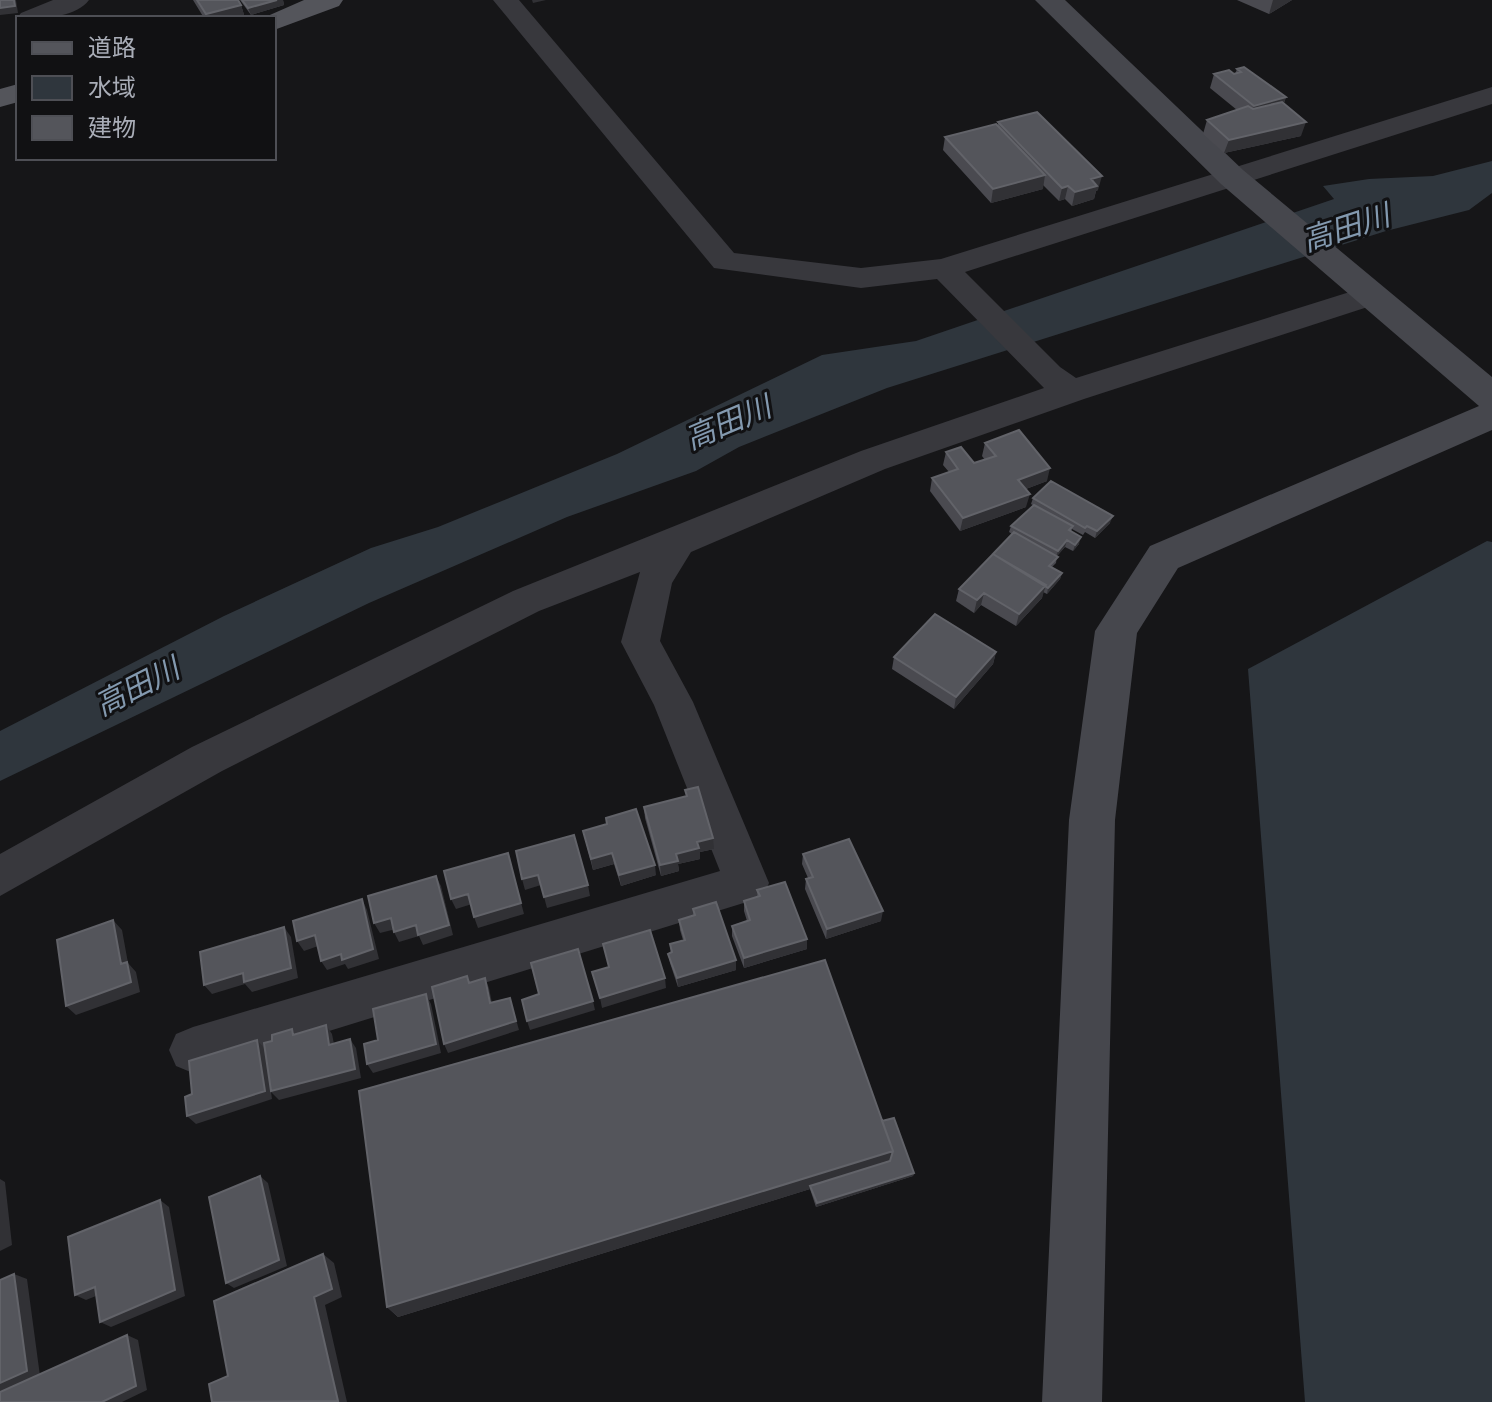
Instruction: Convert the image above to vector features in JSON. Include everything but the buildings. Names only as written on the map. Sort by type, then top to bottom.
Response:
[{"type":"main road","points":[[276,21],[329,0]]},
{"type":"street","points":[[35,16],[76,0]]},
{"type":"street","points":[[506,0],[725,261],[861,278],[952,276],[1099,222],[1238,183],[1492,95]]},
{"type":"street","points":[[1049,0],[1238,183],[1492,397]]},
{"type":"street","points":[[952,276],[1060,383]]},
{"type":"street","points":[[0,876],[207,759],[526,601],[678,542],[1060,383],[1361,287]]},
{"type":"street","points":[[1072,1402],[1092,820],[1116,631],[1164,557],[1492,415]]},
{"type":"street","points":[[193,1050],[747,883],[673,702],[640,642],[654,581],[678,542]]},
{"type":"water","name":"高田川","points":[[1492,161],[1492,193],[1469,210],[1386,231],[887,388],[739,447],[696,471],[567,517],[369,603],[0,781],[0,731],[224,616],[371,548],[438,527],[617,454],[822,355],[916,341],[1334,199],[1323,186],[1369,179],[1433,176]]},
{"type":"water","points":[[1487,541],[1492,542],[1492,1402],[1305,1402],[1248,669]]}]
